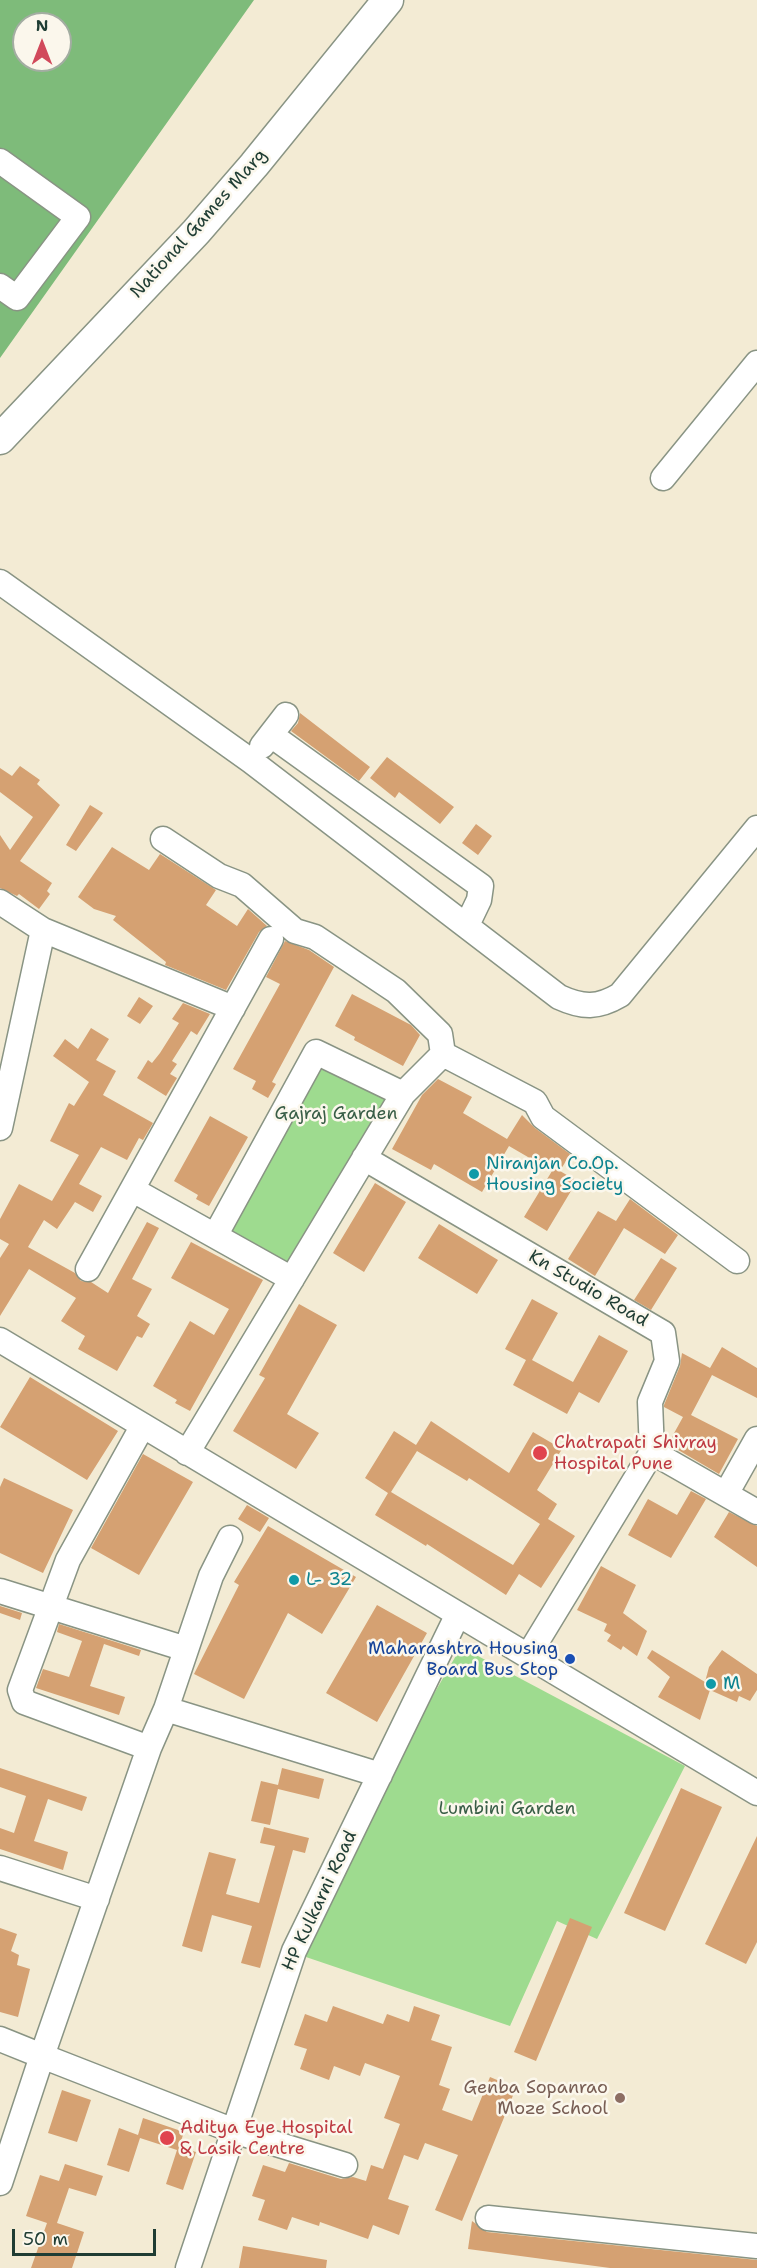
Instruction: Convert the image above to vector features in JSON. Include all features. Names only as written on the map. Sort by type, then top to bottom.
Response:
[{"type":"main road","name":"National Games Marg","points":[[0,440],[196,232],[254,165],[388,0]]},
{"type":"street","points":[[0,161],[78,217],[18,298],[0,286]]},
{"type":"street","points":[[663,478],[757,363]]},
{"type":"street","points":[[0,582],[252,761],[559,997],[576,1005],[593,1006],[607,1002],[620,994],[757,828]]},
{"type":"street","points":[[252,761],[286,715]]},
{"type":"street","points":[[271,735],[481,886],[479,900],[467,925]]},
{"type":"street","points":[[164,839],[219,876],[242,885],[296,931],[315,937],[396,991],[440,1034],[443,1054]]},
{"type":"street","points":[[0,902],[43,930],[233,1008]]},
{"type":"street","points":[[0,1128],[5,1078],[43,930]]},
{"type":"street","points":[[88,1269],[271,939]]},
{"type":"street","points":[[215,1236],[316,1052],[403,1094]]},
{"type":"street","points":[[187,1453],[403,1094],[443,1054]]},
{"type":"street","points":[[443,1054],[535,1102],[543,1117],[737,1261]]},
{"type":"street","name":"Kn Studio Road","points":[[364,1158],[663,1333],[667,1360],[650,1402],[651,1452]]},
{"type":"street","points":[[132,1190],[292,1279]]},
{"type":"street","points":[[0,1340],[757,1793]]},
{"type":"street","points":[[142,1427],[68,1560],[24,1673],[20,1690],[24,1702],[149,1748]]},
{"type":"street","points":[[726,1494],[757,1439]]},
{"type":"street","points":[[528,1656],[651,1452],[757,1512]]},
{"type":"street","points":[[0,2183],[149,1748],[166,1709],[210,1576],[230,1538]]},
{"type":"street","points":[[0,1591],[186,1649]]},
{"type":"street","name":"HP Kulkarni Road","points":[[189,2268],[294,1951],[458,1614]]},
{"type":"street","points":[[166,1709],[380,1775]]},
{"type":"street","points":[[0,1868],[97,1899]]},
{"type":"street","points":[[0,2039],[234,2131],[345,2165]]},
{"type":"street","points":[[488,2218],[757,2246]]},
{"type":"green space","points":[[0,0],[254,0],[0,358]]},
{"type":"green space","name":"Gajraj Garden","points":[[316,1052],[403,1094],[292,1279],[215,1236]]},
{"type":"green space","name":"Lumbini Garden","points":[[461,1647],[685,1766],[597,1939],[557,1921],[510,2026],[300,1955],[387,1775]]},
{"type":"building","points":[[300,713],[370,767],[359,781],[291,731],[298,723]]},
{"type":"building","points":[[387,757],[454,807],[440,824],[399,792],[395,798],[370,778]]},
{"type":"building","points":[[20,766],[40,780],[37,784],[60,805],[20,861],[52,883],[47,891],[50,894],[39,909],[19,894],[17,896],[0,888],[0,835],[10,850],[33,817],[0,792],[0,768],[12,776]]},
{"type":"building","points":[[90,805],[103,813],[76,851],[66,845]]},
{"type":"building","points":[[476,824],[492,836],[478,855],[462,843]]},
{"type":"building","points":[[112,847],[149,870],[160,854],[216,890],[206,905],[237,926],[248,909],[267,926],[259,932],[226,990],[165,965],[166,962],[113,920],[116,916],[94,909],[78,897]]},
{"type":"building","points":[[285,941],[309,950],[334,967],[272,1082],[276,1084],[268,1098],[252,1089],[256,1081],[233,1069],[280,984],[266,977]]},
{"type":"building","points":[[352,994],[411,1025],[420,1035],[403,1066],[354,1040],[355,1037],[335,1026]]},
{"type":"building","points":[[139,997],[153,1006],[140,1024],[127,1016]]},
{"type":"building","points":[[183,1003],[210,1014],[197,1035],[191,1031],[172,1061],[177,1064],[170,1074],[177,1078],[166,1096],[137,1078],[148,1060],[152,1063],[160,1053],[179,1023],[172,1019]]},
{"type":"building","points":[[91,1028],[109,1039],[96,1060],[116,1071],[103,1095],[153,1123],[143,1140],[139,1138],[127,1160],[101,1147],[79,1184],[102,1196],[93,1212],[75,1202],[57,1229],[44,1220],[28,1247],[75,1273],[81,1281],[91,1282],[108,1293],[147,1222],[159,1228],[132,1279],[152,1289],[137,1316],[150,1324],[142,1338],[137,1336],[117,1371],[78,1349],[85,1336],[61,1321],[76,1298],[29,1269],[0,1316],[0,1258],[9,1244],[0,1239],[0,1219],[19,1184],[52,1201],[79,1155],[50,1141],[69,1103],[74,1106],[89,1082],[53,1056],[65,1039],[78,1049]]},
{"type":"building","points":[[438,1079],[472,1097],[463,1113],[507,1139],[522,1115],[535,1128],[570,1154],[560,1171],[577,1181],[547,1231],[524,1217],[552,1171],[509,1146],[482,1192],[434,1164],[431,1170],[392,1149],[422,1095]]},
{"type":"building","points":[[210,1116],[248,1137],[209,1206],[196,1199],[198,1195],[174,1181]]},
{"type":"building","points":[[375,1183],[406,1202],[364,1272],[333,1253]]},
{"type":"building","points":[[630,1199],[678,1235],[665,1254],[624,1228],[595,1276],[568,1259],[598,1211],[616,1221]]},
{"type":"building","points":[[439,1224],[498,1260],[477,1294],[418,1258]]},
{"type":"building","points":[[191,1242],[263,1280],[190,1411],[175,1403],[177,1400],[153,1386],[190,1321],[214,1335],[229,1309],[171,1278]]},
{"type":"building","points":[[661,1258],[677,1268],[651,1310],[634,1300]]},
{"type":"building","points":[[532,1299],[558,1313],[532,1360],[573,1382],[599,1335],[628,1351],[599,1403],[579,1392],[567,1414],[513,1385],[526,1360],[505,1349]]},
{"type":"building","points":[[299,1304],[337,1325],[287,1414],[319,1433],[296,1469],[233,1431],[265,1378],[259,1375]]},
{"type":"building","points":[[722,1347],[757,1368],[757,1398],[712,1375],[691,1415],[738,1439],[719,1474],[668,1444],[683,1417],[664,1405],[680,1366],[682,1353],[710,1368]]},
{"type":"building","points":[[30,1377],[118,1431],[87,1480],[0,1427]]},
{"type":"building","points":[[431,1421],[509,1473],[533,1432],[562,1449],[537,1490],[557,1504],[548,1519],[575,1536],[541,1588],[519,1574],[506,1595],[427,1544],[426,1546],[375,1515],[388,1493],[365,1478],[394,1431],[416,1445]],"holes":[[[417,1451],[467,1481],[469,1478],[540,1524],[513,1565],[391,1492]]]},
{"type":"building","points":[[143,1454],[193,1482],[139,1575],[91,1548]]},
{"type":"building","points":[[4,1478],[73,1510],[43,1573],[0,1553],[0,1487]]},
{"type":"building","points":[[691,1491],[706,1499],[671,1558],[628,1535],[648,1499],[677,1515]]},
{"type":"building","points":[[247,1505],[269,1518],[260,1532],[238,1519]]},
{"type":"building","points":[[729,1512],[757,1526],[757,1567],[714,1537]]},
{"type":"building","points":[[268,1526],[356,1577],[322,1634],[288,1613],[244,1699],[194,1674],[239,1585],[234,1582]]},
{"type":"building","points":[[601,1566],[636,1585],[623,1613],[647,1631],[637,1656],[623,1646],[621,1650],[607,1641],[611,1635],[604,1631],[607,1624],[577,1610]]},
{"type":"building","points":[[377,1605],[427,1633],[377,1722],[326,1693]]},
{"type":"building","points":[[0,1606],[22,1613],[20,1620],[0,1613]]},
{"type":"building","points":[[59,1624],[141,1650],[139,1656],[104,1644],[90,1686],[125,1697],[119,1715],[36,1688],[43,1669],[69,1677],[82,1641],[57,1632]]},
{"type":"building","name":"M","points":[[652,1650],[705,1682],[709,1667],[722,1650],[757,1674],[757,1690],[750,1701],[739,1696],[737,1702],[710,1690],[700,1720],[658,1697],[670,1677],[647,1658]]},
{"type":"building","points":[[0,1768],[87,1797],[82,1811],[48,1799],[34,1841],[68,1852],[63,1870],[0,1849],[0,1828],[14,1833],[26,1796],[0,1787]]},
{"type":"building","points":[[282,1768],[324,1779],[319,1799],[278,1789],[270,1825],[251,1821],[261,1781],[278,1785]]},
{"type":"building","points":[[681,1788],[722,1807],[665,1931],[624,1913]]},
{"type":"building","points":[[264,1827],[309,1838],[305,1853],[293,1850],[260,1968],[241,1963],[252,1926],[212,1915],[202,1952],[182,1946],[209,1852],[236,1859],[226,1894],[259,1903],[275,1846],[260,1843]]},
{"type":"building","points":[[757,1836],[757,1942],[746,1964],[705,1944]]},
{"type":"building","name":"Genba Sopanrao Moze School","points":[[570,1918],[592,1927],[536,2061],[514,2052]]},
{"type":"building","points":[[0,1928],[17,1934],[11,1951],[19,1955],[17,1965],[30,1969],[18,2017],[0,2012]]},
{"type":"building","points":[[333,2006],[383,2024],[387,2014],[409,2022],[414,2006],[440,2015],[431,2040],[452,2047],[439,2085],[450,2089],[442,2110],[472,2121],[490,2077],[516,2088],[462,2221],[435,2210],[458,2155],[425,2143],[418,2160],[404,2155],[388,2199],[409,2206],[399,2235],[373,2225],[368,2239],[320,2222],[319,2226],[292,2217],[287,2230],[258,2220],[265,2200],[252,2196],[263,2165],[285,2172],[289,2163],[341,2179],[353,2177],[366,2181],[371,2165],[383,2169],[400,2124],[384,2118],[400,2076],[365,2063],[360,2076],[334,2066],[329,2080],[300,2069],[307,2049],[294,2045],[305,2014],[327,2022]]},
{"type":"building","points":[[62,2090],[91,2100],[77,2142],[48,2133]]},
{"type":"building","points":[[143,2118],[184,2132],[179,2147],[196,2152],[183,2190],[166,2184],[177,2150],[140,2138],[129,2172],[107,2165],[119,2128],[138,2135]]},
{"type":"building","points":[[65,2164],[103,2176],[96,2196],[69,2188],[57,2223],[84,2232],[72,2268],[31,2268],[47,2223],[26,2216],[40,2175],[59,2181]]},
{"type":"building","points":[[472,2221],[487,2232],[757,2260],[757,2268],[610,2268],[468,2249]]},
{"type":"building","points":[[243,2246],[327,2260],[326,2268],[239,2268]]},
{"type":"place","name":"Niranjan Co.Op. Housing Society","points":[[474,1174]]},
{"type":"place","name":"Chatrapati Shivray Hospital Pune","points":[[540,1453]]},
{"type":"place","name":"L- 32","points":[[294,1580]]},
{"type":"place","name":"Maharashtra Housing Board Bus Stop","points":[[570,1659]]},
{"type":"place","name":"M","points":[[711,1684]]},
{"type":"place","name":"Genba Sopanrao Moze School","points":[[620,2098]]},
{"type":"place","name":"Aditya Eye Hospital & Lasik Centre","points":[[167,2138]]}]
